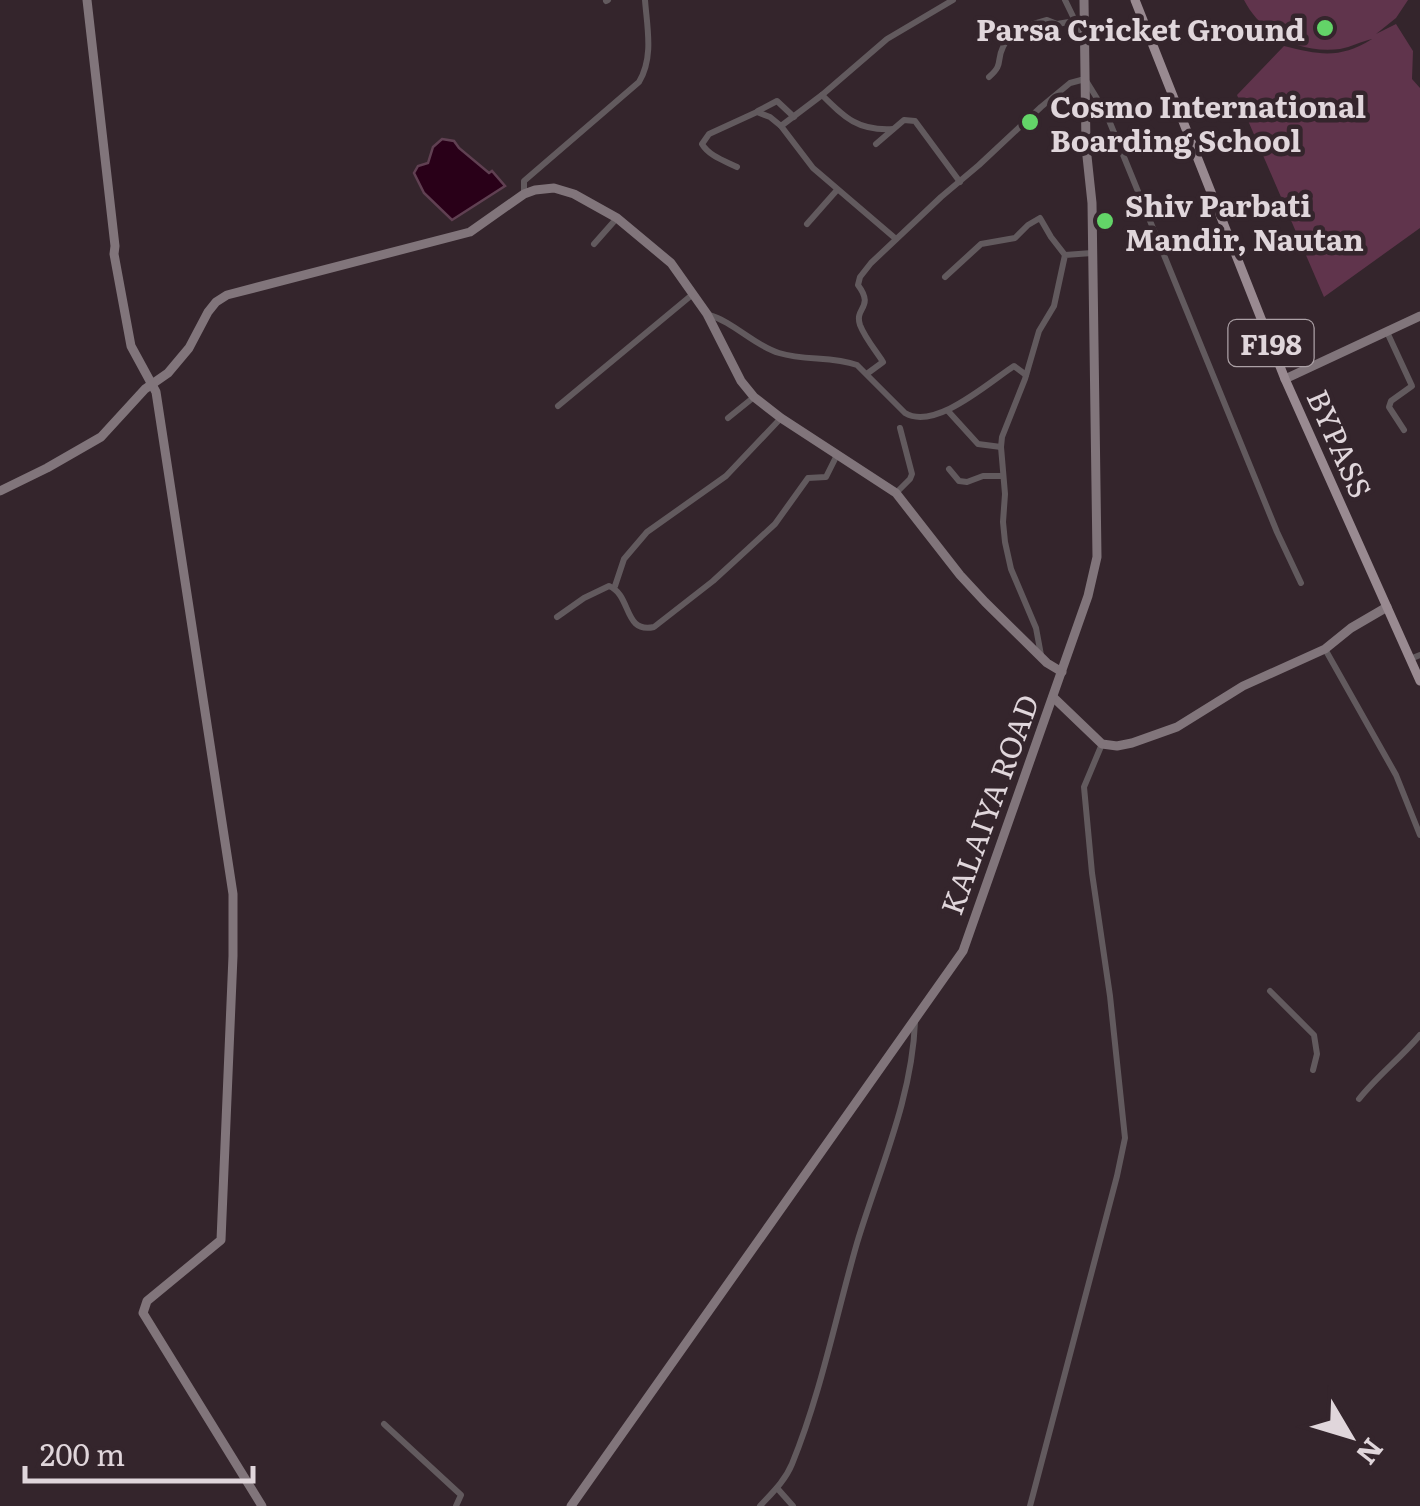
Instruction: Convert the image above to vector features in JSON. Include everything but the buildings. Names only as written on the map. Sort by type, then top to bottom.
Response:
[{"type":"main road","name":"BYPASS","points":[[1136,0],[1285,379],[1387,607],[1415,657],[1420,681]]},
{"type":"street","points":[[87,0],[114,254],[131,346],[156,392],[231,872],[234,917],[221,1240],[147,1301],[144,1313],[262,1506]]},
{"type":"street","points":[[524,194],[524,181],[640,82],[648,56],[645,0]]},
{"type":"street","points":[[781,126],[886,39],[953,0]]},
{"type":"street","points":[[1065,0],[1084,38]]},
{"type":"street","name":"KALAIYA ROAD","points":[[571,1506],[962,951],[1088,596],[1097,557],[1092,203],[1086,146],[1084,0]]},
{"type":"street","points":[[990,77],[1000,65],[1005,42],[1025,28],[1047,20],[1057,24],[1074,21]]},
{"type":"street","points":[[868,373],[883,362],[860,326],[866,301],[858,281],[896,240],[1041,107],[1070,84],[1085,79],[1106,113],[1300,583]]},
{"type":"street","points":[[822,95],[862,127],[892,129]]},
{"type":"street","points":[[737,167],[706,150],[702,144],[709,134],[774,101],[794,117]]},
{"type":"street","points":[[756,112],[781,126],[813,168],[896,240]]},
{"type":"street","points":[[876,144],[904,120],[915,121],[960,182]]},
{"type":"street","points":[[0,491],[102,438],[145,390],[168,374],[189,348],[208,312],[226,295],[470,232],[524,194],[554,188],[574,194],[618,218],[670,262],[706,314],[741,381],[754,397],[896,492],[960,575],[1041,657],[1062,672]]},
{"type":"street","points":[[808,224],[836,190]]},
{"type":"street","points":[[594,244],[618,218]]},
{"type":"street","points":[[945,277],[981,244],[1015,238],[1040,218],[1064,255],[1054,306],[1039,331],[1000,447],[1005,542],[1011,569],[1036,628],[1041,657]]},
{"type":"street","points":[[1064,255],[1092,253]]},
{"type":"street","points":[[558,406],[692,294]]},
{"type":"street","points":[[706,314],[774,352],[857,365],[912,418],[948,411],[1014,366],[1026,376]]},
{"type":"street","points":[[1285,379],[1420,316]]},
{"type":"street","points":[[1387,332],[1412,386],[1388,407],[1404,430]]},
{"type":"street","points":[[728,418],[754,397]]},
{"type":"street","points":[[948,411],[978,444],[1000,447]]},
{"type":"street","points":[[781,418],[726,476],[647,532],[624,558],[614,586],[638,626],[654,627],[713,581],[775,524],[808,478],[826,477],[838,454]]},
{"type":"street","points":[[896,492],[912,474],[900,428]]},
{"type":"street","points":[[950,469],[959,481],[1004,476]]},
{"type":"street","points":[[557,617],[584,598],[614,586]]},
{"type":"street","points":[[1053,698],[1102,744],[1132,743],[1176,727],[1243,686],[1325,649],[1387,607]]},
{"type":"street","points":[[1325,649],[1396,775],[1420,835]]},
{"type":"street","points":[[1030,1506],[1125,1138],[1084,786],[1102,744]]},
{"type":"street","points":[[1270,991],[1314,1035],[1317,1054],[1313,1070]]},
{"type":"street","points":[[760,1506],[792,1465],[828,1353],[870,1199],[900,1114],[915,1017]]},
{"type":"street","points":[[1359,1098],[1376,1076],[1401,1058],[1420,1035]]},
{"type":"street","points":[[384,1424],[461,1495],[456,1506]]},
{"type":"street","points":[[777,1488],[793,1506]]},
{"type":"shaded area","points":[[1244,0],[1408,0],[1396,18],[1376,34],[1396,24],[1413,51],[1412,79],[1420,88],[1420,228],[1324,297],[1237,95],[1284,46],[1330,53],[1350,50],[1372,39],[1340,49],[1297,45],[1261,23]]},
{"type":"shaded area","points":[[442,139],[454,141],[505,186],[452,220],[424,193],[414,173],[418,166],[428,163],[433,147]]},
{"type":"place","name":"Parsa Cricket Ground","points":[[1325,28]]},
{"type":"place","name":"Cosmo International Boarding School","points":[[1030,122]]},
{"type":"place","name":"Shiv Parbati Mandir, Nautan","points":[[1105,221]]}]
